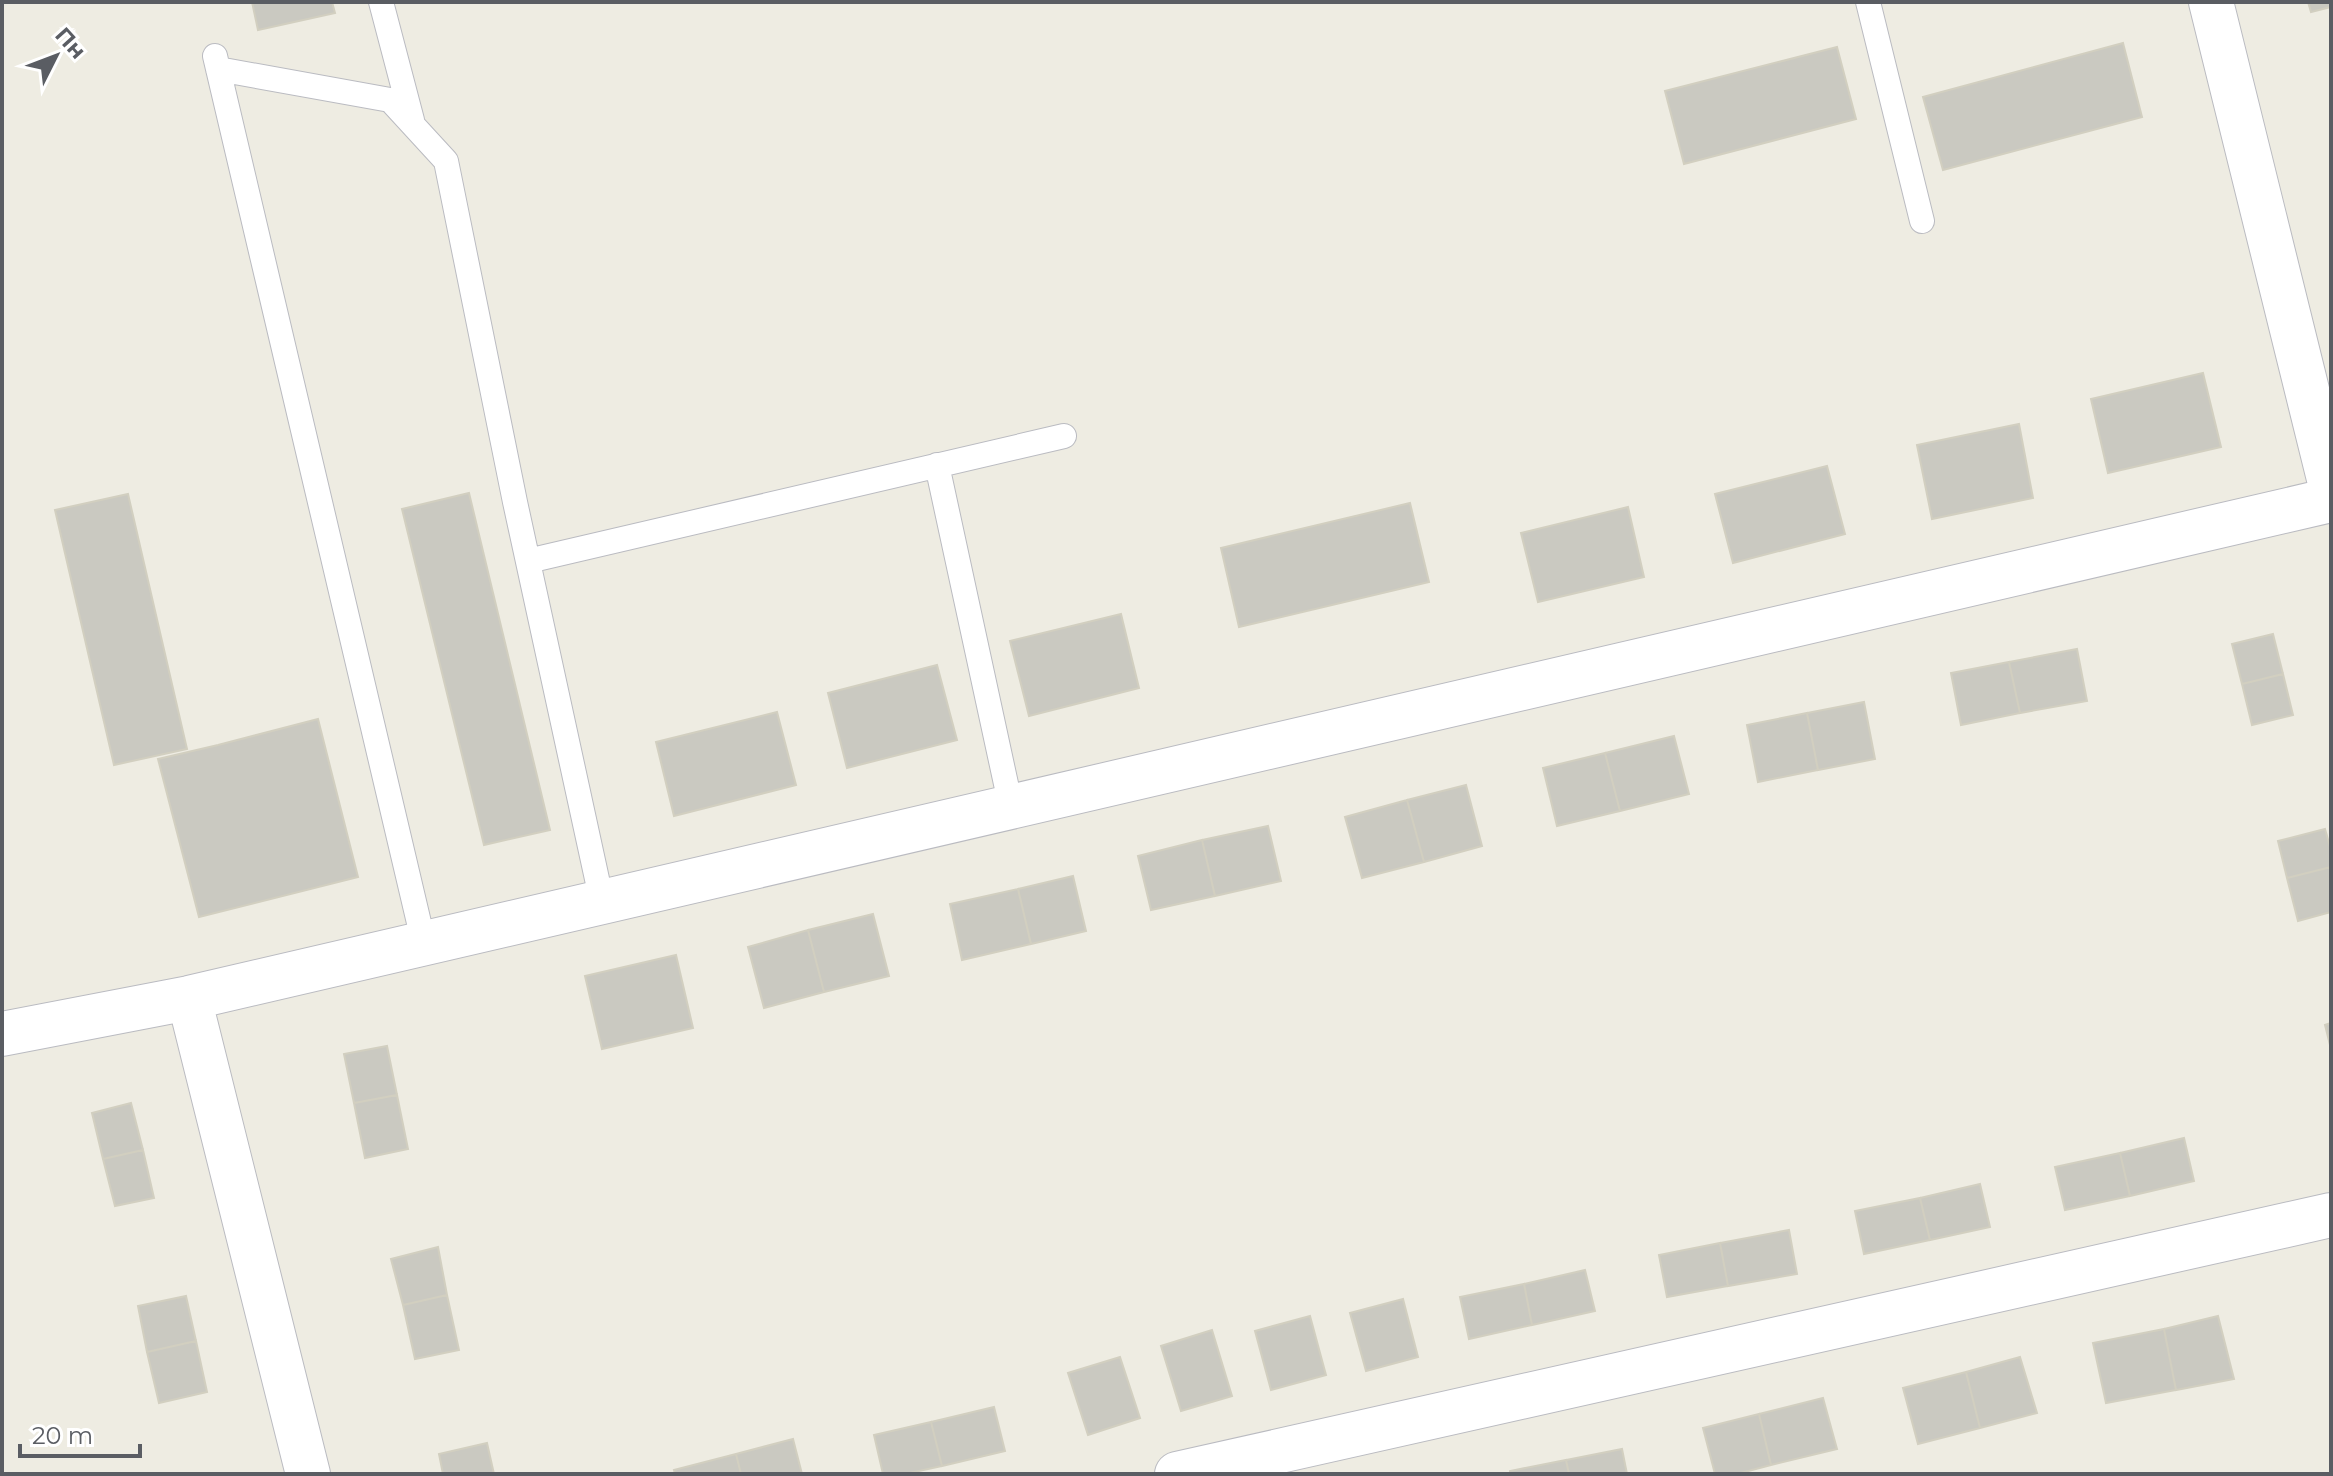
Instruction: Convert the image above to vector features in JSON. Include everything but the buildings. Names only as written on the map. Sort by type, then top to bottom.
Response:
[{"type":"street","points":[[2211,2],[2331,487]]},
{"type":"street","points":[[3,1031],[189,998],[2331,500]]},
{"type":"street","points":[[189,998],[308,1474]]},
{"type":"street","points":[[1177,1474],[2331,1215]]},
{"type":"lane","points":[[381,2],[413,125]]},
{"type":"lane","points":[[1868,2],[1922,221]]},
{"type":"lane","points":[[424,944],[216,61],[390,100],[446,161],[602,902]]},
{"type":"lane","points":[[528,561],[1064,436]]},
{"type":"lane","points":[[937,465],[1011,807]]}]
